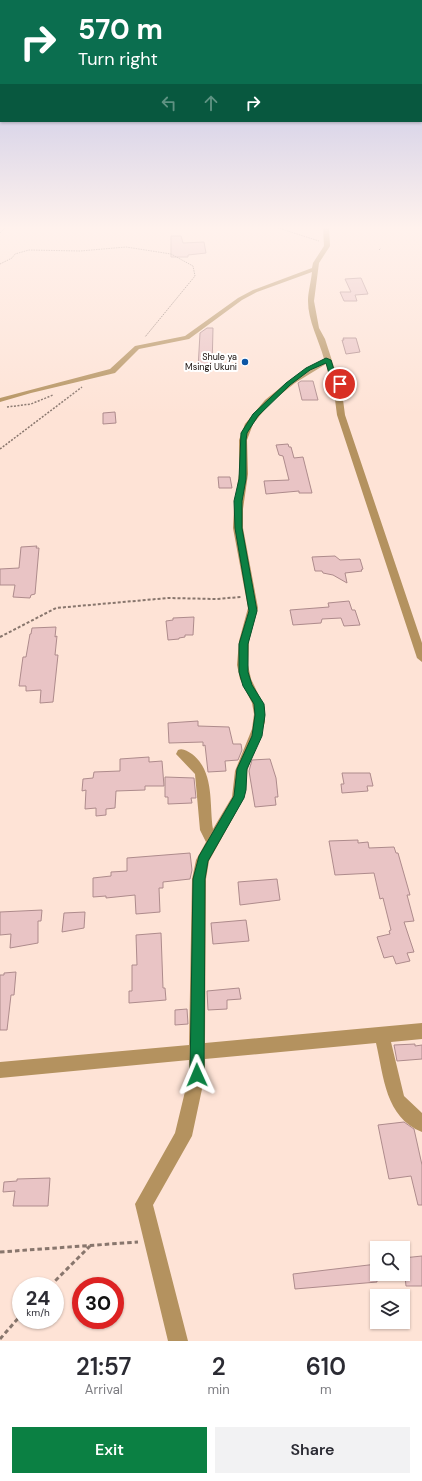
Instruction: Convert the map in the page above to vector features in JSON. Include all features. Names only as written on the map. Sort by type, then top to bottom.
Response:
[{"type":"street","points":[[0,400],[29,390],[96,376],[117,368],[137,347],[187,338],[235,303],[259,290]]},
{"type":"street","points":[[312,290],[311,301],[316,328],[322,339],[332,373],[340,384],[338,392],[341,414],[392,572],[422,658]]},
{"type":"street","points":[[178,1341],[144,1204],[183,1136],[197,1075],[199,879],[203,860],[238,798],[241,790],[242,769],[257,736],[259,726],[259,704],[248,686],[243,672],[243,644],[253,611],[238,528],[238,501],[243,479],[242,449],[244,433],[255,415],[288,384],[308,369],[328,360]]},
{"type":"street","points":[[182,754],[196,764],[201,773],[207,833],[213,841]]},
{"type":"street","points":[[0,1070],[382,1036],[422,1031]]},
{"type":"street","points":[[382,1036],[397,1100],[405,1110],[422,1124]]},
{"type":"path","points":[[137,347],[186,290]]},
{"type":"path","points":[[0,449],[96,376]]},
{"type":"path","points":[[0,637],[56,608],[168,598],[216,599],[251,596]]},
{"type":"path","points":[[0,1252],[152,1241]]},
{"type":"path","points":[[59,1277],[90,1245]]},
{"type":"path","points":[[0,1339],[12,1325]]},
{"type":"building","points":[[350,290],[366,290],[368,294],[355,295],[357,301],[344,301],[340,292],[351,292]]},
{"type":"building","points":[[207,328],[213,328],[212,369],[198,369],[200,333]]},
{"type":"building","points":[[343,338],[356,338],[360,352],[346,354],[342,340],[344,340]]},
{"type":"building","points":[[301,381],[313,381],[318,400],[302,400],[298,383]]},
{"type":"building","points":[[115,412],[116,423],[103,424],[103,413]]},
{"type":"building","points":[[288,444],[289,447],[291,447],[294,458],[303,457],[312,493],[299,493],[299,491],[266,494],[264,481],[289,480],[283,456],[279,455],[276,445]]},
{"type":"building","points":[[218,477],[230,477],[232,488],[219,488]]},
{"type":"building","points":[[37,546],[36,548],[39,548],[35,594],[31,595],[30,598],[13,597],[15,585],[0,585],[0,569],[19,568],[21,547]]},
{"type":"building","points":[[335,556],[340,560],[360,559],[363,569],[361,570],[362,571],[345,573],[347,583],[333,575],[323,573],[322,571],[315,571],[312,557]]},
{"type":"building","points":[[349,601],[352,610],[355,610],[360,625],[344,626],[341,618],[322,619],[321,623],[293,625],[290,610],[329,607],[328,603]]},
{"type":"building","points":[[194,617],[193,635],[185,635],[185,637],[179,639],[168,640],[166,621],[173,620],[173,618]]},
{"type":"building","points":[[56,627],[55,637],[57,636],[55,655],[58,655],[53,702],[40,703],[41,690],[26,691],[26,686],[19,686],[23,657],[26,657],[32,628]]},
{"type":"building","points":[[198,721],[198,726],[229,727],[233,744],[241,744],[242,750],[238,760],[225,761],[226,771],[208,772],[205,745],[203,746],[203,742],[169,743],[168,723]]},
{"type":"building","points":[[149,757],[149,762],[162,761],[164,786],[145,786],[145,790],[116,791],[115,808],[106,809],[106,815],[96,816],[96,808],[85,809],[86,790],[82,791],[83,779],[93,778],[94,772],[120,771],[120,759]]},
{"type":"building","points":[[270,759],[276,778],[278,797],[275,797],[276,805],[255,807],[249,771],[252,760]]},
{"type":"building","points":[[342,773],[370,773],[373,786],[367,786],[368,791],[342,793],[341,784],[344,784]]},
{"type":"building","points":[[165,777],[194,778],[196,798],[191,798],[192,803],[168,804],[168,797],[165,797]]},
{"type":"building","points":[[358,840],[358,843],[368,842],[369,848],[394,847],[396,853],[398,853],[410,895],[407,895],[414,921],[404,922],[414,952],[407,953],[410,961],[396,964],[393,956],[384,958],[377,937],[390,934],[389,931],[391,930],[383,898],[380,899],[374,873],[335,875],[329,841]]},
{"type":"building","points":[[190,853],[192,870],[190,879],[163,882],[163,888],[159,888],[160,912],[136,914],[135,895],[106,898],[106,896],[93,897],[93,878],[111,876],[111,872],[127,871],[127,858]]},
{"type":"building","points":[[277,879],[280,900],[240,905],[238,882]]},
{"type":"building","points":[[42,910],[41,921],[38,921],[38,943],[10,948],[11,934],[0,935],[0,912]]},
{"type":"building","points":[[85,912],[84,928],[62,932],[64,913]]},
{"type":"building","points":[[246,920],[249,941],[213,944],[211,923]]},
{"type":"building","points":[[161,933],[163,988],[165,988],[166,1000],[129,1003],[129,991],[132,991],[132,965],[137,965],[136,935]]},
{"type":"building","points":[[16,972],[14,995],[11,995],[7,1030],[0,1030],[0,975],[4,975],[4,973]]},
{"type":"building","points":[[239,988],[241,999],[227,1000],[227,1009],[208,1010],[207,991]]},
{"type":"building","points":[[187,1009],[188,1024],[175,1025],[175,1010]]},
{"type":"building","points":[[415,1044],[415,1046],[422,1045],[422,1059],[397,1061],[394,1045]]},
{"type":"building","points":[[404,1122],[414,1129],[422,1165],[422,1205],[418,1205],[411,1176],[389,1179],[378,1125]]},
{"type":"building","points":[[50,1178],[48,1206],[13,1206],[15,1191],[3,1192],[4,1182],[17,1181],[17,1179]]},
{"type":"building","points":[[422,1256],[422,1286],[406,1286],[405,1281],[410,1281],[410,1257]]},
{"type":"building","points":[[370,1265],[370,1281],[377,1282],[295,1289],[293,1274]]},
{"type":"place","name":"Shule ya Msingi Ukuni","points":[[245,362]]},
{"type":"route","points":[[197,1075],[199,879],[203,860],[241,790],[242,781],[240,776],[257,736],[260,715],[259,704],[248,686],[243,672],[243,644],[250,623],[253,607],[238,528],[238,501],[243,479],[242,440],[244,433],[255,415],[288,384],[308,369],[328,360],[332,373],[340,384]]}]
